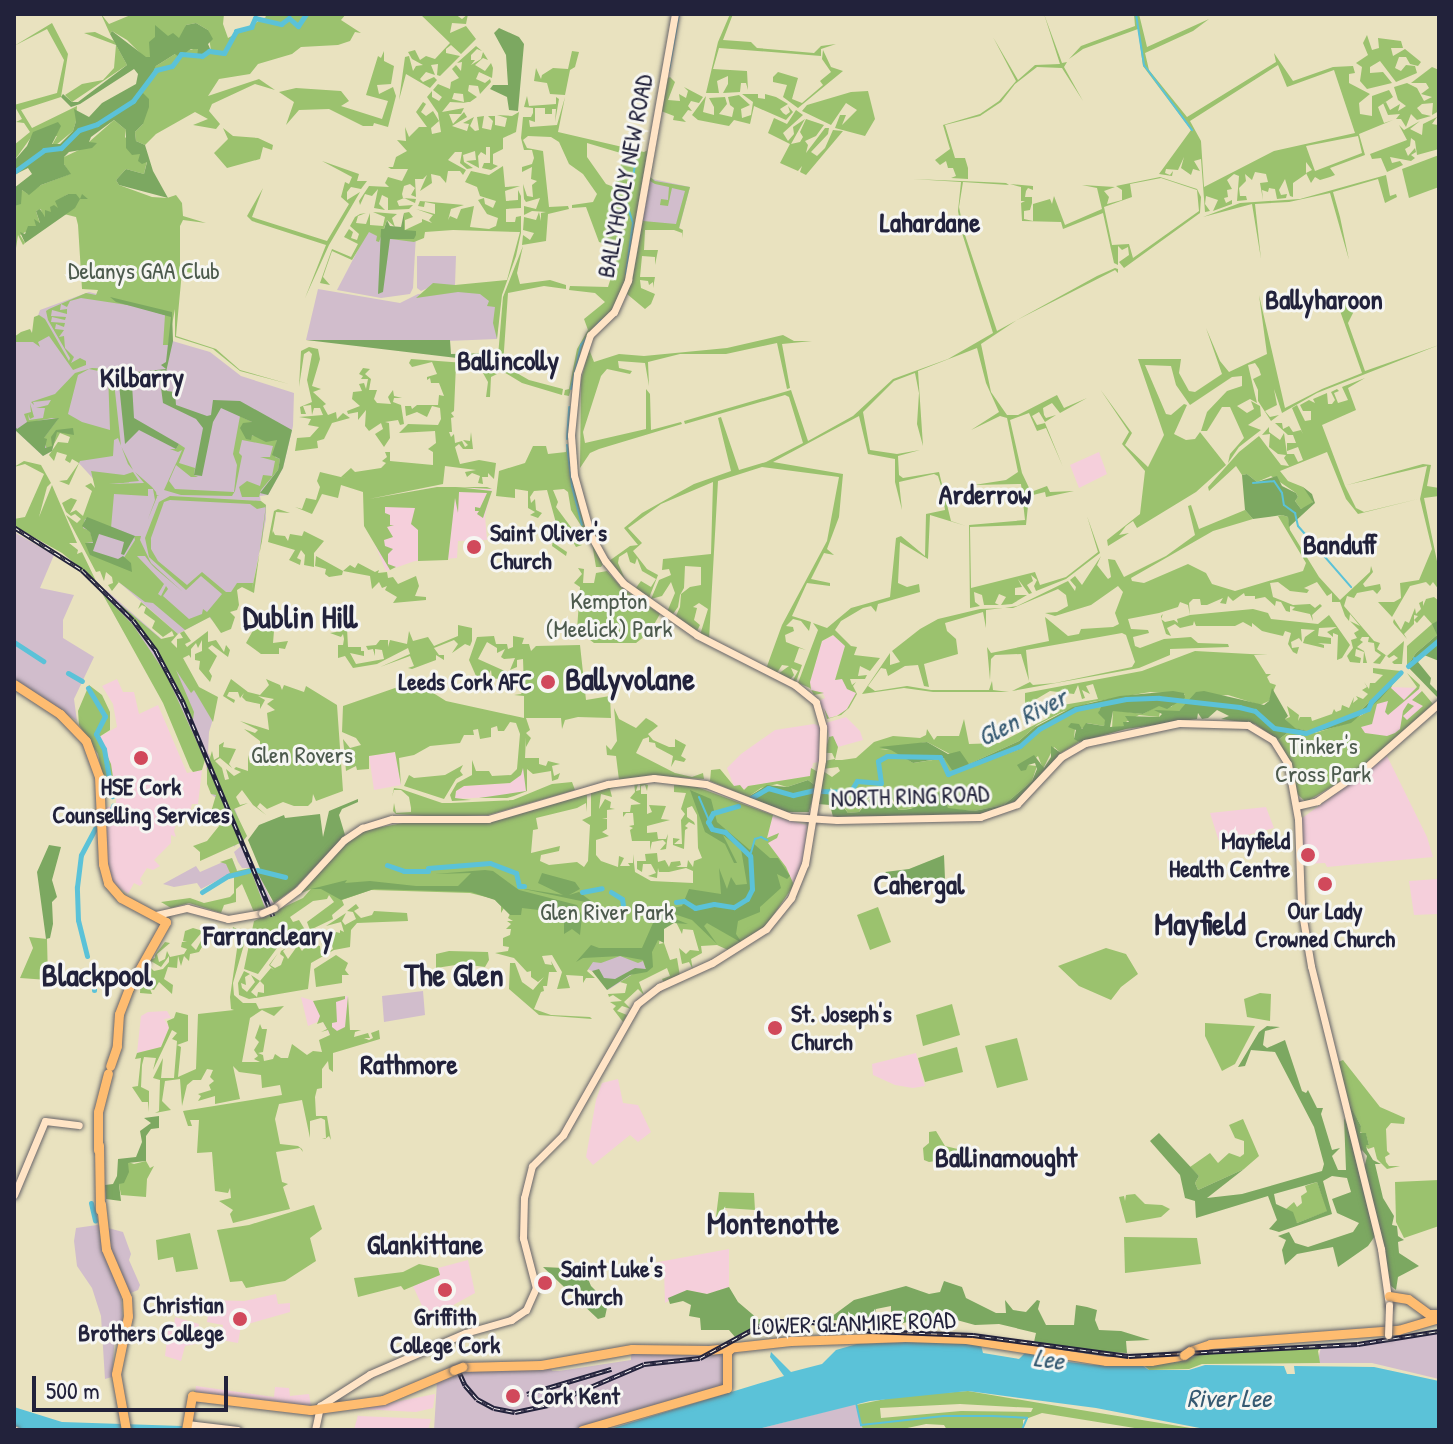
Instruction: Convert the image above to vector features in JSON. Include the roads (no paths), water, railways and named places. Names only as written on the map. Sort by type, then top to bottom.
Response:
[{"type":"highway","points":[[14,684],[60,714],[86,741],[99,771],[105,874],[114,891],[124,900],[159,918]]},
{"type":"highway","points":[[126,1425],[117,1378],[128,1302],[104,1236],[98,1117],[124,1002],[136,971],[151,949],[159,918]]},
{"type":"highway","points":[[151,949],[159,918]]},
{"type":"highway","points":[[1389,1301],[1411,1300],[1439,1318]]},
{"type":"highway","points":[[1414,1325],[1423,1319],[1423,1310]]},
{"type":"highway","points":[[1391,1332],[1439,1318]]},
{"type":"highway","points":[[1391,1332],[1439,1318]]},
{"type":"highway","name":"LOWER GLANMIRE ROAD","points":[[187,1427],[192,1396],[291,1409],[318,1409],[383,1400],[458,1368],[541,1365],[632,1349],[726,1349],[798,1340],[941,1337],[1106,1361],[1146,1361],[1187,1353],[1210,1344],[1311,1337],[1328,1341],[1391,1332]]},
{"type":"highway","points":[[582,1430],[727,1388],[726,1349]]},
{"type":"main road","name":"BALLYHOOLY NEW ROAD","points":[[675,14],[630,273],[620,302],[585,346],[573,398],[571,447],[582,511],[608,566],[632,590],[722,650],[806,692],[817,705],[823,727],[821,770],[813,815]]},
{"type":"main road","points":[[1296,806],[1317,801],[1364,769],[1439,703]]},
{"type":"main road","name":"NORTH RING ROAD","points":[[176,911],[191,908],[228,919],[274,908],[298,890],[353,833],[396,818],[488,819],[608,784],[648,778],[706,784],[770,811],[794,817],[950,818],[996,814],[1025,798],[1061,757],[1081,745],[1191,722],[1243,723],[1270,737],[1287,759],[1296,806],[1301,907],[1313,979],[1380,1246],[1391,1332]]},
{"type":"main road","points":[[315,1430],[318,1409],[373,1373],[465,1333],[514,1319],[526,1310],[534,1296],[536,1282],[524,1250],[523,1215],[532,1166],[563,1135],[627,1019],[641,1000],[730,953],[777,918],[803,871],[813,815]]},
{"type":"main road","points":[[159,918],[176,911]]},
{"type":"main road","points":[[159,918],[176,911]]},
{"type":"main road","points":[[14,1195],[45,1121],[79,1125]]},
{"type":"main road","points":[[187,1427],[238,1430]]},
{"type":"water","name":"River Lee","points":[[941,1341],[981,1345],[983,1353],[1019,1359],[1027,1351],[1053,1360],[1143,1366],[1149,1370],[1189,1370],[1205,1365],[1284,1366],[1287,1374],[1295,1374],[1294,1366],[1374,1367],[1439,1381],[1439,1430],[1210,1430],[1096,1408],[968,1391],[870,1401],[754,1430],[589,1430],[608,1424],[610,1429],[784,1376],[770,1357],[771,1352],[791,1372],[822,1364],[836,1350],[857,1344]]},
{"type":"water","points":[[14,1407],[62,1422],[182,1426],[206,1430],[24,1430],[14,1425]]},
{"type":"waterway","points":[[14,172],[44,150],[61,148],[79,130],[97,124],[133,101],[156,70],[172,66],[181,54],[202,56],[209,51],[224,53],[236,31],[251,27],[255,18],[281,24],[289,18],[298,26],[306,14]]},
{"type":"waterway","points":[[669,70],[679,14]]},
{"type":"waterway","points":[[1136,14],[1144,65],[1192,130]]},
{"type":"waterway","points":[[626,274],[633,223],[625,199],[631,190],[636,160]]},
{"type":"waterway","points":[[571,389],[581,345],[601,320]]},
{"type":"waterway","points":[[567,439],[569,407]]},
{"type":"waterway","points":[[567,445],[572,486],[582,525]]},
{"type":"waterway","points":[[1253,483],[1274,481],[1282,493],[1284,505],[1295,513],[1298,526],[1351,587]]},
{"type":"waterway","name":"Glen River","points":[[1408,666],[1439,640]]},
{"type":"waterway","points":[[14,642],[43,661]]},
{"type":"waterway","name":"Glen River","points":[[821,791],[850,792],[857,781],[881,783],[878,761],[887,756],[940,757],[948,774],[1020,746],[1039,729],[1076,709],[1126,699],[1159,698],[1239,707],[1255,711],[1274,728],[1306,733],[1368,709],[1371,702],[1401,672]]},
{"type":"waterway","points":[[68,673],[82,681]]},
{"type":"waterway","points":[[88,688],[105,716],[96,734],[104,749],[112,796]]},
{"type":"waterway","name":"Glen River","points":[[751,798],[768,788],[793,795],[814,790]]},
{"type":"waterway","points":[[699,797],[708,818]]},
{"type":"waterway","points":[[109,819],[113,806]]},
{"type":"waterway","name":"Glen River","points":[[676,902],[684,901],[695,908],[714,904],[734,907],[747,899],[752,889],[750,856],[725,832],[712,829],[708,822],[713,813],[738,806]]},
{"type":"waterway","points":[[87,956],[78,920],[77,887],[81,855],[95,829]]},
{"type":"waterway","points":[[750,856],[755,839],[761,837],[767,840]]},
{"type":"waterway","name":"Glen River","points":[[428,868],[490,863],[516,873],[519,886],[524,886]]},
{"type":"waterway","name":"Glen River","points":[[387,865],[404,871],[428,871]]},
{"type":"waterway","name":"Glen River","points":[[257,870],[285,877]]},
{"type":"waterway","name":"Glen River","points":[[202,892],[228,876],[248,871]]},
{"type":"waterway","points":[[582,892],[602,888]]},
{"type":"waterway","points":[[611,892],[622,899],[623,905]]},
{"type":"waterway","points":[[94,983],[94,990]]},
{"type":"waterway","points":[[91,1203],[95,1221]]},
{"type":"waterway","points":[[856,1403],[861,1425],[944,1416],[992,1416],[1027,1418],[1022,1430]]},
{"type":"railway","points":[[14,527],[82,570],[133,620],[156,651],[183,702],[273,916]]},
{"type":"railway","points":[[456,1365],[465,1385],[477,1399],[494,1408],[515,1412],[548,1405],[644,1364],[700,1358],[759,1326],[779,1321],[812,1322],[871,1331],[973,1335],[1129,1356],[1358,1344],[1439,1331]]},
{"type":"railway","points":[[527,1394],[611,1369]]},
{"type":"place","name":"Saint Oliver's Church","points":[[474,547]]},
{"type":"place","name":"Leeds Cork AFC","points":[[548,682]]},
{"type":"place","name":"HSE Cork Counselling Services","points":[[141,758]]},
{"type":"place","name":"Mayfield Health Centre","points":[[1308,855]]},
{"type":"place","name":"Our Lady Crowned Church","points":[[1325,884]]},
{"type":"place","name":"St. Joseph's Church","points":[[775,1028]]},
{"type":"place","name":"Saint Luke's Church","points":[[545,1283]]},
{"type":"place","name":"Griffith College Cork","points":[[445,1290]]},
{"type":"place","name":"Christian Brothers College","points":[[240,1319]]},
{"type":"place","name":"Cork Kent","points":[[513,1396]]},
{"type":"district","name":"Lahardane","points":[[930,222]]},
{"type":"district","name":"Ballyharoon","points":[[1324,299]]},
{"type":"district","name":"Ballincolly","points":[[508,360]]},
{"type":"district","name":"Kilbarry","points":[[142,377]]},
{"type":"district","name":"Arderrow","points":[[985,494]]},
{"type":"district","name":"Banduff","points":[[1340,544]]},
{"type":"district","name":"Dublin Hill","points":[[300,617]]},
{"type":"district","name":"Ballyvolane","points":[[630,679]]},
{"type":"district","name":"Cahergal","points":[[919,884]]},
{"type":"district","name":"Mayfield","points":[[1200,924]]},
{"type":"district","name":"Farrancleary","points":[[268,935]]},
{"type":"district","name":"Blackpool","points":[[97,975]]},
{"type":"district","name":"The Glen","points":[[454,975]]},
{"type":"district","name":"Rathmore","points":[[409,1064]]},
{"type":"district","name":"Ballinamought","points":[[1006,1157]]},
{"type":"district","name":"Montenotte","points":[[773,1223]]},
{"type":"district","name":"Glankittane","points":[[425,1244]]},
{"type":"park label","name":"Delanys GAA Club","points":[[144,271]]},
{"type":"park label","name":"Kempton (Meelick) Park","points":[[609,615]]},
{"type":"park label","name":"Glen Rovers","points":[[302,755]]},
{"type":"park label","name":"Tinker's Cross Park","points":[[1323,760]]},
{"type":"park label","name":"Glen River Park","points":[[607,912]]},
{"type":"water label","name":"Lee","points":[[1049,1359]]}]
